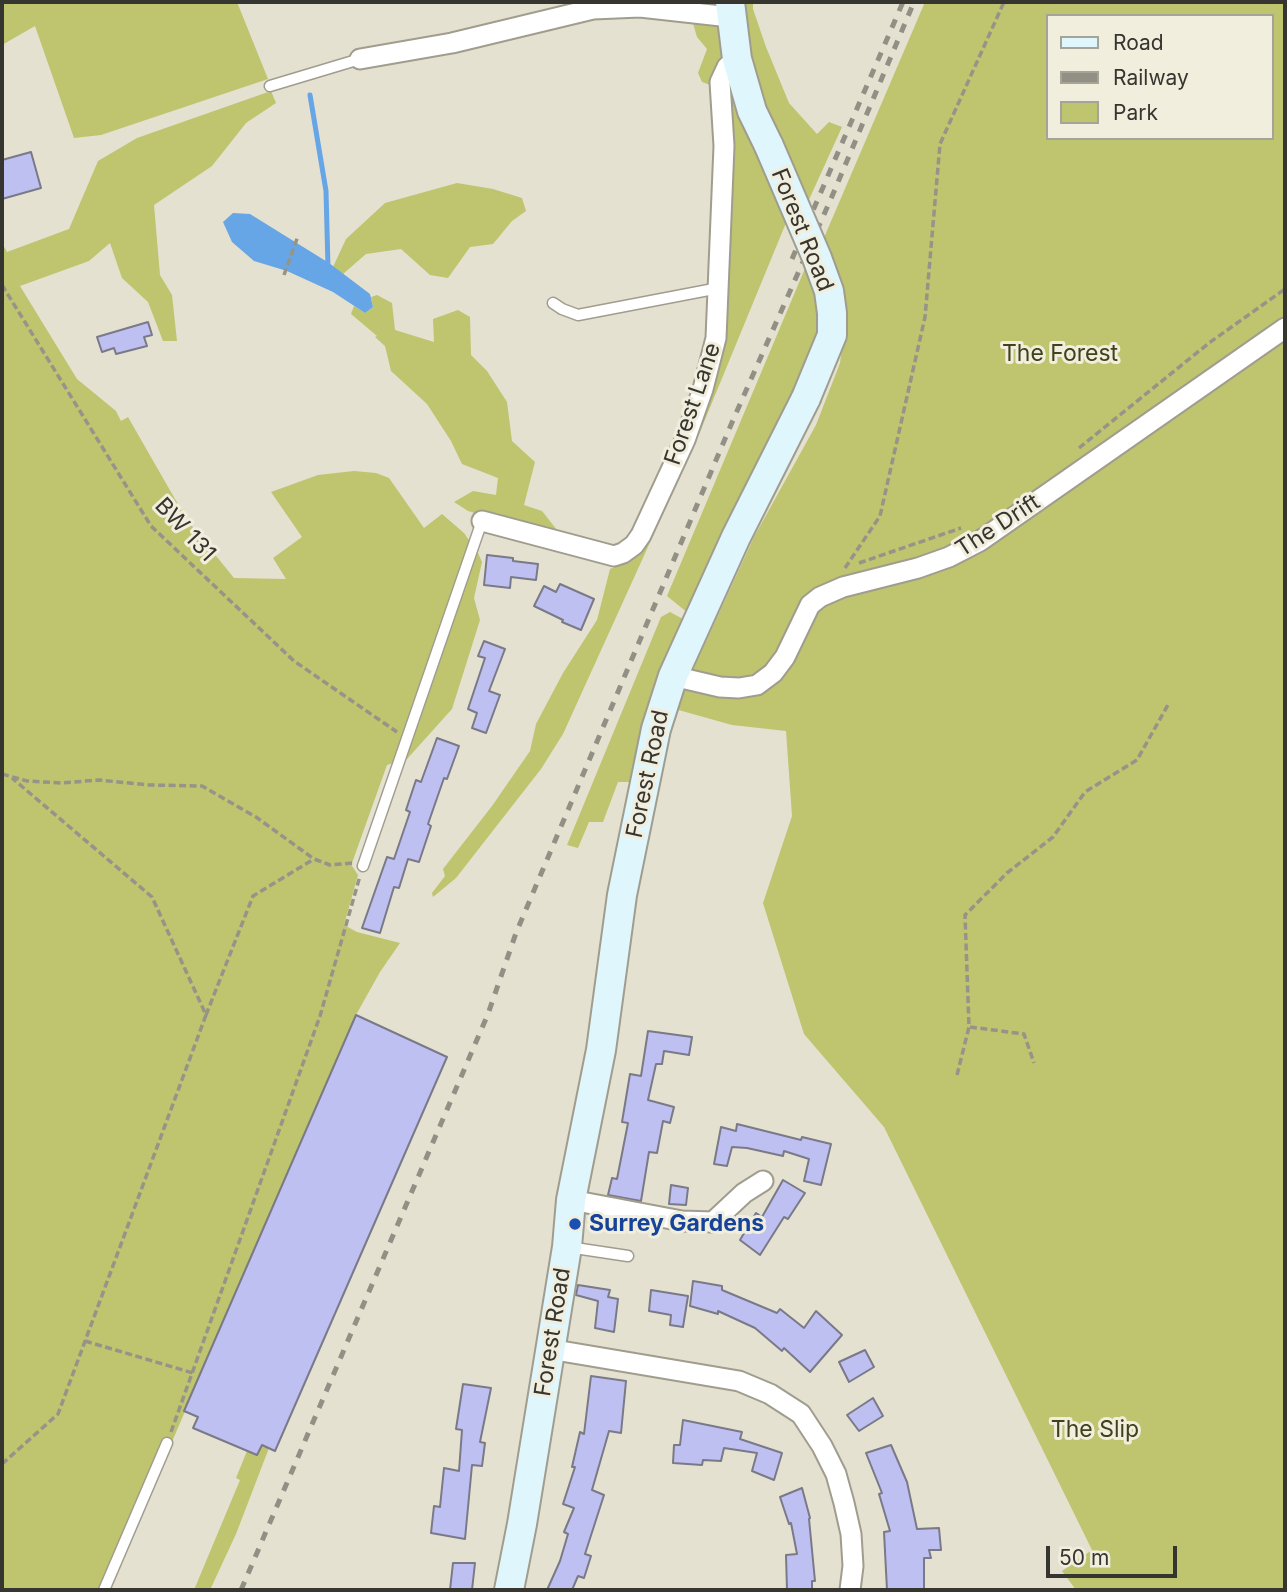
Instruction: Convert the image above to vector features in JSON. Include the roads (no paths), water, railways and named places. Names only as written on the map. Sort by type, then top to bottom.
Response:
[{"type":"street","points":[[360,59],[452,43],[593,9],[640,7],[730,10]]},
{"type":"street","name":"Forest Road","points":[[509,1590],[535,1449],[572,1200],[601,1050],[622,895],[656,729],[673,676],[736,537],[806,398],[831,335],[829,291],[752,111],[737,59],[730,10]]},
{"type":"street","name":"Forest Lane","points":[[482,521],[614,556],[634,545],[641,535],[685,440],[716,338],[724,146],[720,82],[727,67],[737,59]]},
{"type":"street","name":"The Drift","points":[[673,676],[720,687],[757,685],[773,673],[785,657],[810,605],[830,590],[949,558],[980,541],[1285,328]]},
{"type":"street","points":[[572,1200],[682,1221],[713,1222],[744,1193],[763,1181]]},
{"type":"street","points":[[549,1349],[739,1381],[770,1394],[801,1414],[836,1474],[851,1534],[853,1566],[850,1590]]},
{"type":"lane","points":[[270,86],[360,59]]},
{"type":"lane","points":[[553,303],[578,315],[719,288]]},
{"type":"lane","points":[[363,866],[482,521]]},
{"type":"lane","points":[[567,1247],[628,1256]]},
{"type":"lane","points":[[104,1590],[167,1443]]},
{"type":"water","points":[[233,213],[250,214],[329,263],[370,294],[373,307],[365,313],[333,292],[287,271],[254,261],[232,242],[223,222]]},
{"type":"waterway","points":[[310,95],[326,191],[328,268]]},
{"type":"railway","points":[[792,259],[903,2]]},
{"type":"railway","points":[[241,1590],[488,1014],[516,933],[733,420],[914,2]]},
{"type":"place","name":"Surrey Gardens","points":[[575,1224]]},
{"type":"park label","name":"The Forest","points":[[1060,354]]},
{"type":"park label","name":"The Slip","points":[[1095,1430]]}]
